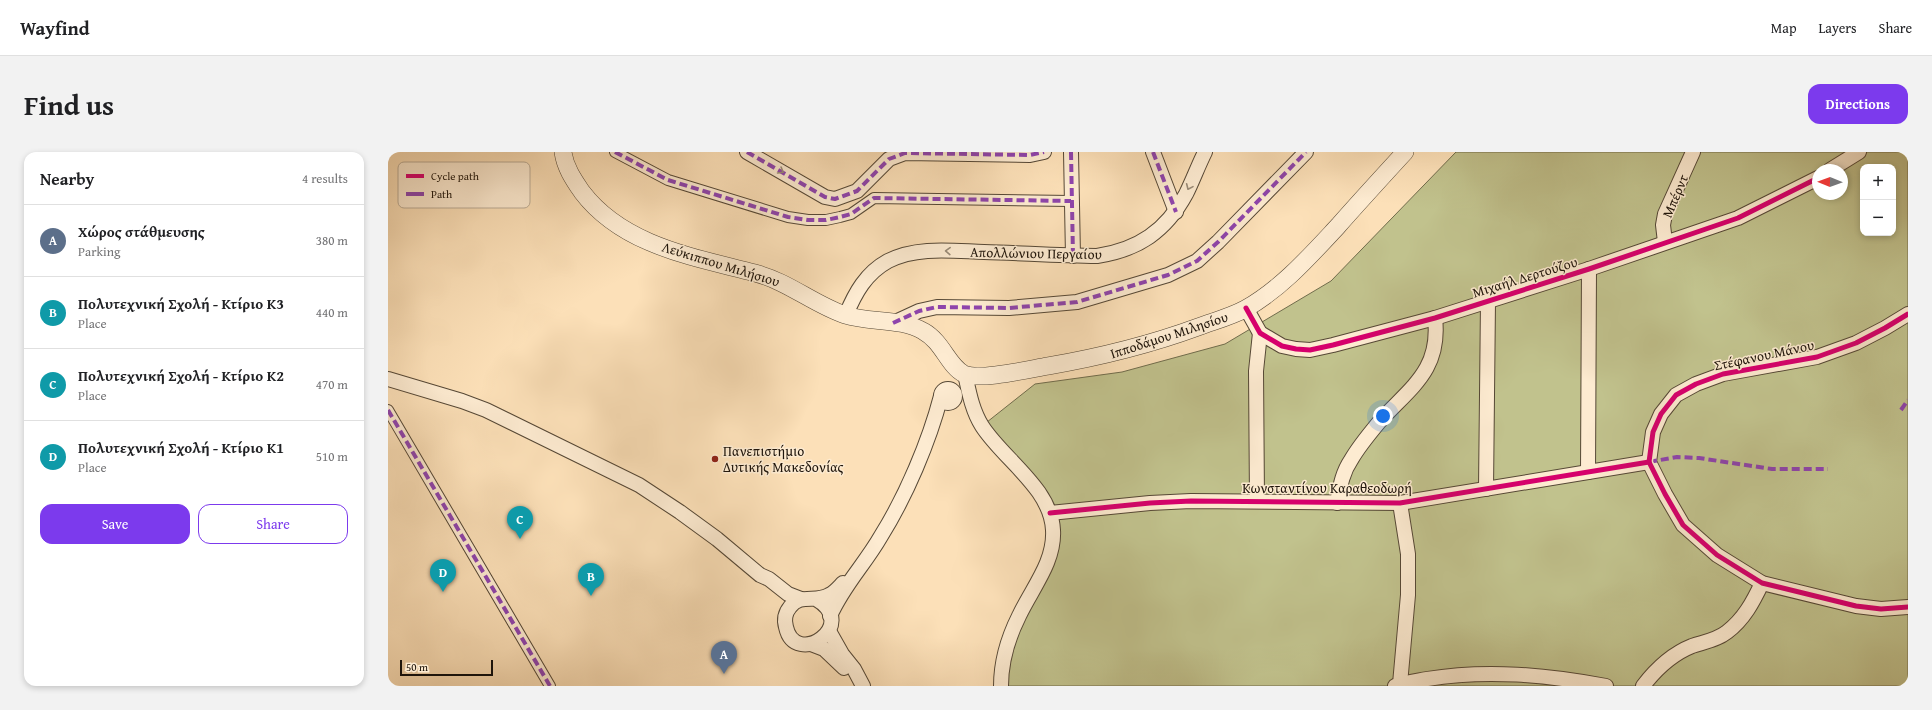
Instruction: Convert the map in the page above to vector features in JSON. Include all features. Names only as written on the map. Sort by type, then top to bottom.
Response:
[{"type":"street","name":"Λεύκιππου Μιλήσιου","points":[[562,152],[570,174],[589,201],[620,227],[667,250],[782,281],[827,308],[846,315],[861,319],[894,323],[922,330],[932,337],[944,349],[951,363],[965,374]]},
{"type":"street","points":[[615,152],[668,180],[760,209],[808,220],[826,220],[851,214],[874,198],[1072,201]]},
{"type":"street","points":[[747,152],[826,197],[835,198],[856,191],[889,159],[905,153],[1030,155],[1044,152]]},
{"type":"street","points":[[1071,152],[1073,256]]},
{"type":"street","points":[[1153,152],[1176,212]]},
{"type":"street","name":"Απολλώνιου Περγαίου","points":[[846,315],[859,287],[888,261],[906,254],[940,251],[1097,256],[1116,253],[1132,246],[1161,229],[1176,212],[1205,152]]},
{"type":"street","points":[[894,323],[920,311],[937,307],[1009,308],[1076,302],[1168,275],[1197,261],[1306,152]]},
{"type":"street","name":"Ιπποδάμου Μιλησίου","points":[[965,374],[990,375],[1108,355],[1173,336],[1227,317],[1246,308],[1303,264],[1405,152]]},
{"type":"street","name":"Μπέρντ","points":[[1665,242],[1663,225],[1665,214],[1693,152]]},
{"type":"street","points":[[1840,164],[1859,152]]},
{"type":"street","name":"Μιχαήλ Δερτούζου","points":[[1260,333],[1282,346],[1310,350],[1435,318],[1590,269],[1738,218],[1812,181]]},
{"type":"street","points":[[1588,472],[1590,269]]},
{"type":"street","points":[[1486,489],[1488,301]]},
{"type":"street","points":[[1246,308],[1260,333],[1256,371],[1257,501]]},
{"type":"street","name":"Στέφανου Μάνου","points":[[1649,462],[1653,432],[1661,414],[1676,395],[1696,384],[1723,374],[1817,357],[1856,342],[1885,328],[1908,314]]},
{"type":"street","points":[[1337,503],[1342,476],[1355,453],[1380,421],[1418,383],[1424,372],[1437,335],[1435,318]]},
{"type":"street","points":[[811,644],[824,638],[829,631],[830,616],[836,603],[852,577],[867,559],[882,535],[904,492],[934,423],[948,396],[965,374]]},
{"type":"street","points":[[965,374],[972,404],[982,426],[999,448],[1035,487],[1050,513],[1053,530],[1052,546],[1038,584],[1019,615],[1006,646],[1001,686]]},
{"type":"street","points":[[388,379],[462,401],[486,410],[639,485],[717,539],[760,575],[769,579],[788,594],[801,599],[816,599],[829,596],[852,577]]},
{"type":"street","points":[[388,410],[550,686]]},
{"type":"street","points":[[1649,462],[1683,525],[1717,555],[1762,583],[1832,602],[1856,606],[1881,609],[1908,607]]},
{"type":"street","name":"Κωνσταντίνου Καραθεοδωρή","points":[[1050,513],[1150,502],[1257,501],[1400,503],[1649,462]]},
{"type":"street","points":[[1400,503],[1408,554],[1408,595],[1398,685],[1443,676],[1484,673],[1542,681],[1606,686]]},
{"type":"street","points":[[760,575],[765,584],[780,602],[786,614]]},
{"type":"street","points":[[1643,686],[1654,671],[1675,655],[1726,633],[1741,620],[1750,608],[1762,583]]},
{"type":"street","points":[[801,599],[794,602],[786,614],[785,622],[790,636],[796,641],[811,644],[824,649],[837,659],[848,673],[861,684]]},
{"type":"street","points":[[816,599],[827,609],[830,616]]},
{"type":"street","points":[[829,631],[842,654],[854,669],[861,684]]},
{"type":"green space","points":[[1456,152],[1908,152],[1908,686],[1001,686],[1006,645],[1046,566],[1050,513],[982,426],[1035,384],[1122,372],[1225,344],[1331,281]]},
{"type":"marked path","points":[[615,152],[668,180],[788,217],[808,220],[826,220],[851,214],[874,198],[1071,201]]},
{"type":"marked path","points":[[747,152],[825,197],[835,199],[857,191],[889,159],[905,153],[1030,155],[1044,152]]},
{"type":"marked path","points":[[1071,152],[1073,256]]},
{"type":"marked path","points":[[1153,152],[1176,212]]},
{"type":"marked path","points":[[893,323],[919,311],[937,307],[1009,308],[1077,302],[1168,275],[1197,261],[1218,242],[1306,152]]},
{"type":"marked path","points":[[1901,410],[1908,400]]},
{"type":"marked path","points":[[388,410],[550,686]]},
{"type":"marked path","points":[[1649,462],[1677,457],[1699,458],[1772,469],[1828,469]]},
{"type":"cycle path","points":[[1246,308],[1260,333],[1282,346],[1310,350],[1333,345],[1435,318],[1589,269],[1738,218],[1812,181]]},
{"type":"cycle path","points":[[1908,314],[1856,343],[1817,357],[1723,374],[1696,384],[1676,395],[1661,414],[1653,432],[1649,462],[1683,525],[1717,555],[1762,583],[1856,606],[1881,609],[1908,607]]},
{"type":"cycle path","points":[[1050,513],[1150,503],[1191,501],[1400,503],[1649,462]]},
{"type":"place","name":"Πανεπιστήμιο Δυτικής Μακεδονίας","points":[[715,459]]},
{"type":"place","name":"Πολυτεχνική Σχολή - Κτίριο Κ2","points":[[520,539]]},
{"type":"place","name":"Πολυτεχνική Σχολή - Κτίριο Κ1","points":[[443,592]]},
{"type":"place","name":"Πολυτεχνική Σχολή - Κτίριο Κ3","points":[[591,596]]},
{"type":"place","name":"Χώρος στάθμευσης","points":[[724,674]]}]
